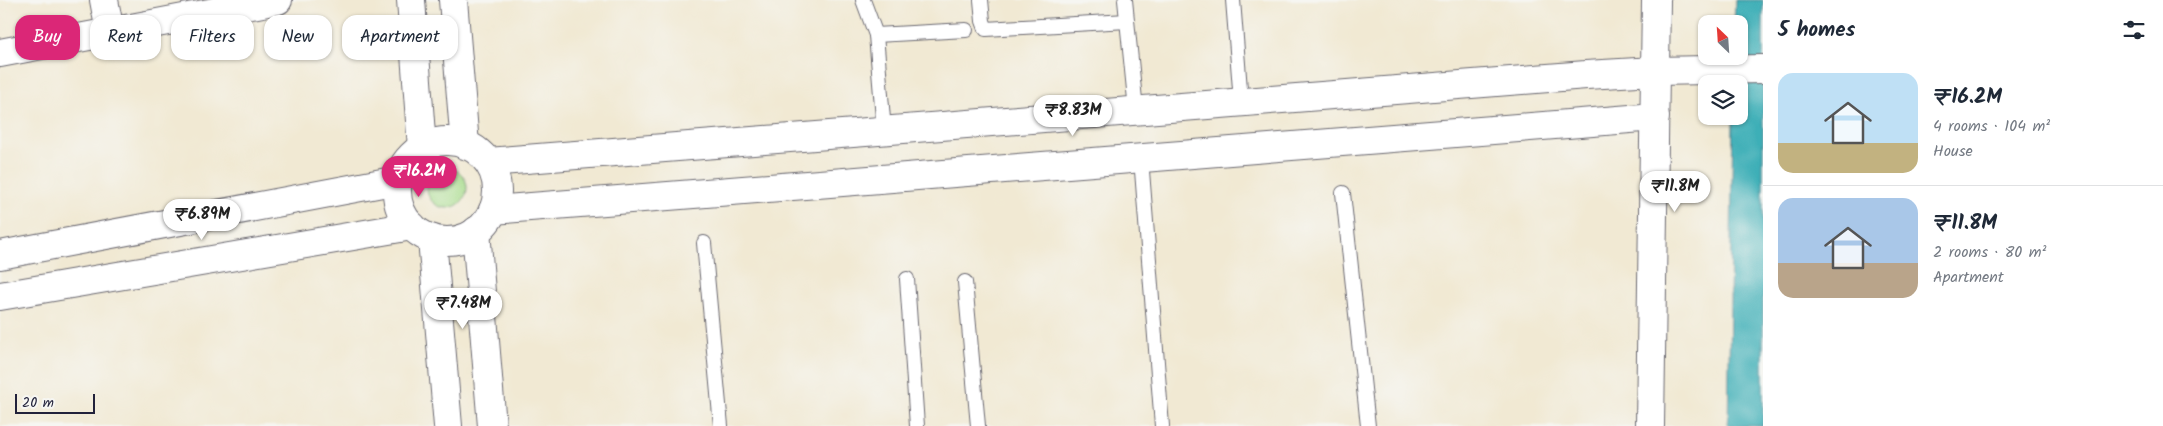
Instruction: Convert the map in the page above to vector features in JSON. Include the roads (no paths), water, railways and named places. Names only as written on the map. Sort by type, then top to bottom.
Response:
[{"type":"street","points":[[104,0],[107,15]]},
{"type":"street","points":[[161,22],[278,0]]},
{"type":"street","points":[[411,0],[422,148]]},
{"type":"street","points":[[453,0],[465,144]]},
{"type":"street","points":[[1650,426],[1656,0]]},
{"type":"street","points":[[0,53],[90,36]]},
{"type":"street","points":[[488,162],[1586,75],[1763,69]]},
{"type":"street","points":[[493,210],[1655,117]]},
{"type":"street","points":[[449,140],[465,144],[477,150],[488,162],[496,179],[497,197],[493,210],[481,228],[466,237],[449,241],[422,232],[402,214],[397,197],[398,180],[404,164],[416,151],[422,148],[432,143],[449,140]]},
{"type":"street","points":[[0,255],[398,180]]},
{"type":"street","points":[[476,231],[492,426]]},
{"type":"street","points":[[0,296],[422,232]]},
{"type":"street","points":[[422,232],[448,426]]},
{"type":"lane","points":[[863,0],[876,35],[884,130]]},
{"type":"lane","points":[[981,0],[983,21],[986,29],[1127,20]]},
{"type":"lane","points":[[1125,0],[1136,110]]},
{"type":"lane","points":[[1233,0],[1241,102]]},
{"type":"lane","points":[[876,35],[966,30]]},
{"type":"lane","points":[[1141,158],[1162,426]]},
{"type":"lane","points":[[1343,192],[1368,426]]},
{"type":"lane","points":[[704,242],[721,426]]},
{"type":"lane","points":[[907,278],[917,426]]},
{"type":"lane","points":[[965,282],[978,426]]},
{"type":"water","points":[[1735,0],[1763,0],[1763,426],[1728,426],[1733,125],[1748,125],[1748,75],[1734,75],[1734,65],[1748,65],[1748,15],[1734,15]]}]
